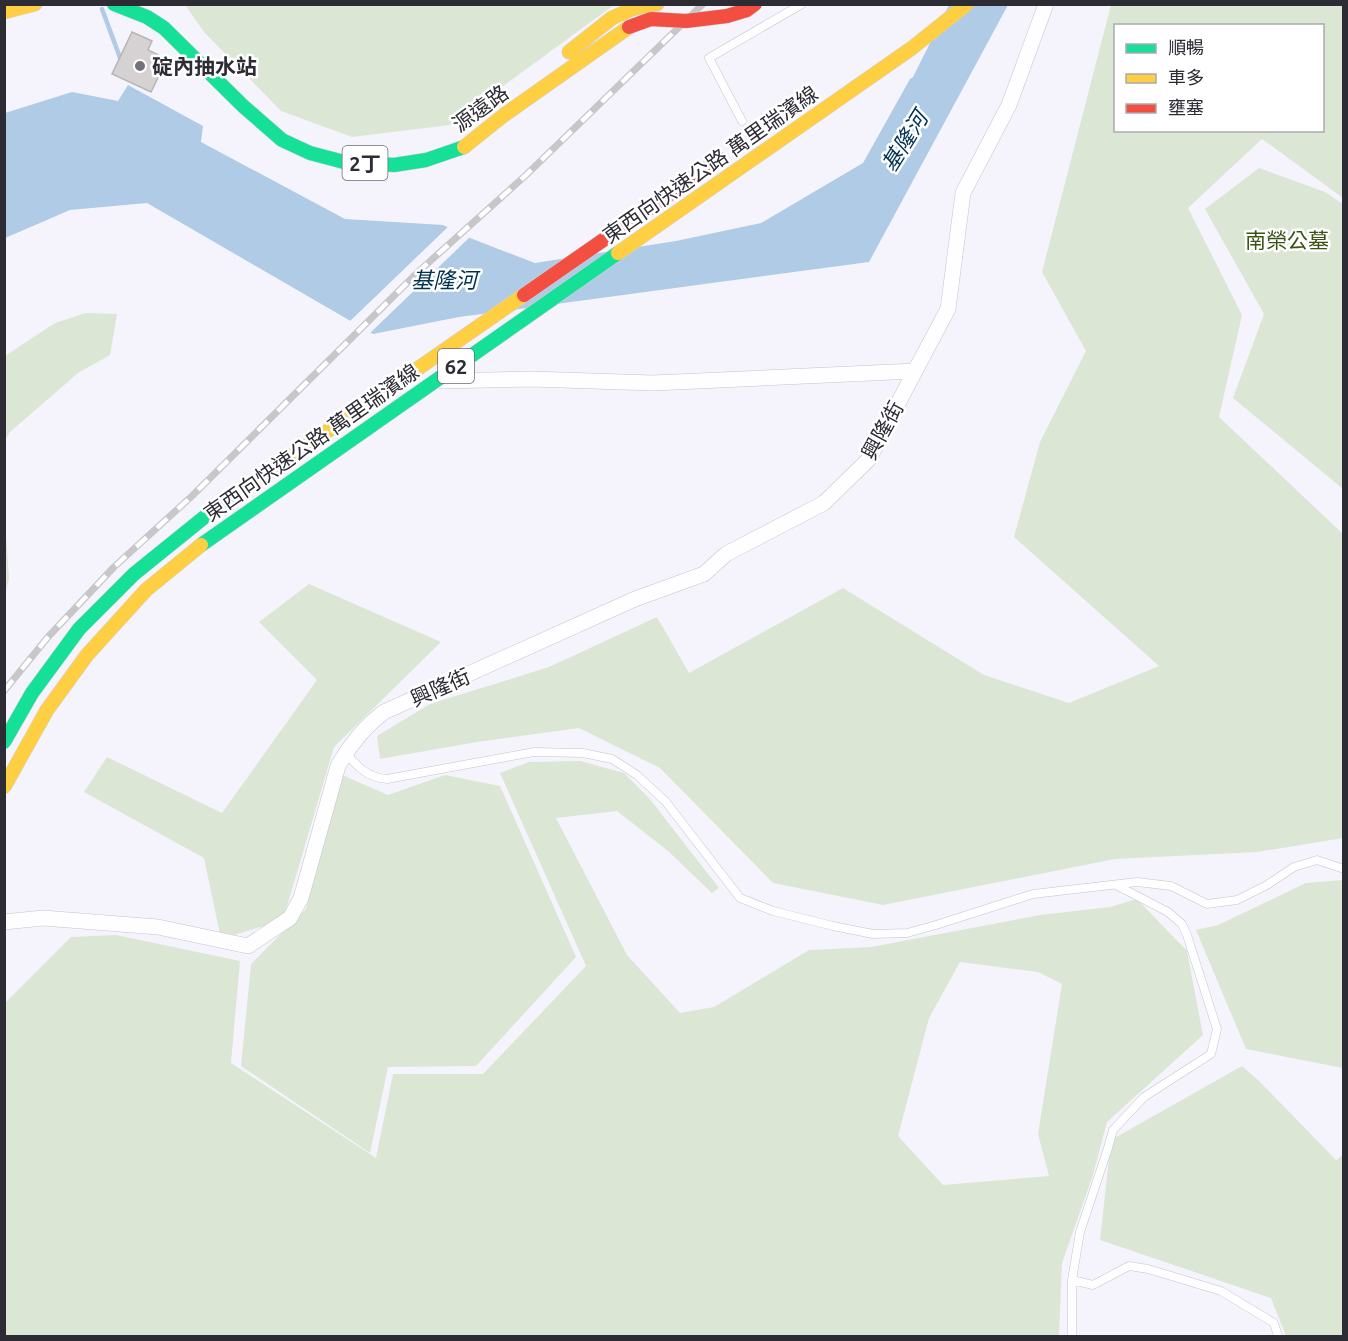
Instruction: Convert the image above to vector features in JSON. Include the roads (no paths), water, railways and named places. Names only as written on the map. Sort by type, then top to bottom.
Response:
[{"type":"main road","points":[[4,12],[36,4]]},
{"type":"main road","name":"源遠路","points":[[114,4],[147,17],[164,28],[243,106],[282,140],[310,153],[344,162],[394,165],[426,160],[464,147],[504,115],[629,27],[651,20],[686,21],[727,16],[747,10],[755,4]]},
{"type":"main road","name":"源遠路","points":[[185,30],[246,94],[286,130],[328,148],[375,153],[416,150],[451,139],[496,108],[612,18],[632,9],[657,4]]},
{"type":"main road","name":"東西向快速公路 萬里瑞濱線","points":[[4,787],[47,710],[87,655],[146,590],[202,544],[912,48],[967,4]]},
{"type":"main road","name":"東西向快速公路 萬里瑞濱線","points":[[4,742],[33,693],[79,629],[134,574],[207,515],[732,151]]},
{"type":"street","name":"興隆街","points":[[4,922],[42,918],[158,927],[248,946],[290,918],[301,898],[335,774],[346,753],[365,727],[384,712],[635,599],[704,574],[726,555],[824,503],[869,459],[948,309],[963,193],[1009,105],[1046,4]]},
{"type":"street","name":"興隆街","points":[[4,766],[25,729],[91,640],[199,517],[347,403],[390,381],[531,379],[653,383],[915,371]]},
{"type":"lane","points":[[741,121],[709,58],[802,4]]},
{"type":"lane","points":[[346,753],[370,776],[387,779],[534,753],[583,753],[612,759],[638,775],[666,802],[740,898],[773,911],[873,934],[907,933],[1033,894],[1137,882],[1171,886],[1207,904],[1237,900],[1267,885],[1294,867],[1317,860],[1344,869]]},
{"type":"lane","points":[[1072,1336],[1072,1280],[1080,1232],[1113,1130],[1144,1097],[1212,1054],[1217,1029],[1182,924],[1168,912],[1115,884]]},
{"type":"lane","points":[[1072,1280],[1093,1285],[1129,1266],[1148,1269],[1221,1291],[1274,1323],[1278,1336]]},
{"type":"water","name":"基隆河","points":[[949,5],[1008,5],[869,262],[459,317],[373,334],[147,203],[70,210],[5,238],[5,113],[72,92],[118,101],[128,85],[203,126],[201,142],[345,219],[443,225],[535,263],[676,241],[761,223],[863,163],[913,77]]},
{"type":"waterway","points":[[102,9],[122,63]]},
{"type":"railway","points":[[4,691],[48,637],[114,567],[192,496],[418,272],[525,176],[703,4]]},
{"type":"place","name":"碇內抽水站","points":[[140,66]]},
{"type":"park label","name":"南榮公墓","points":[[1287,240]]}]
